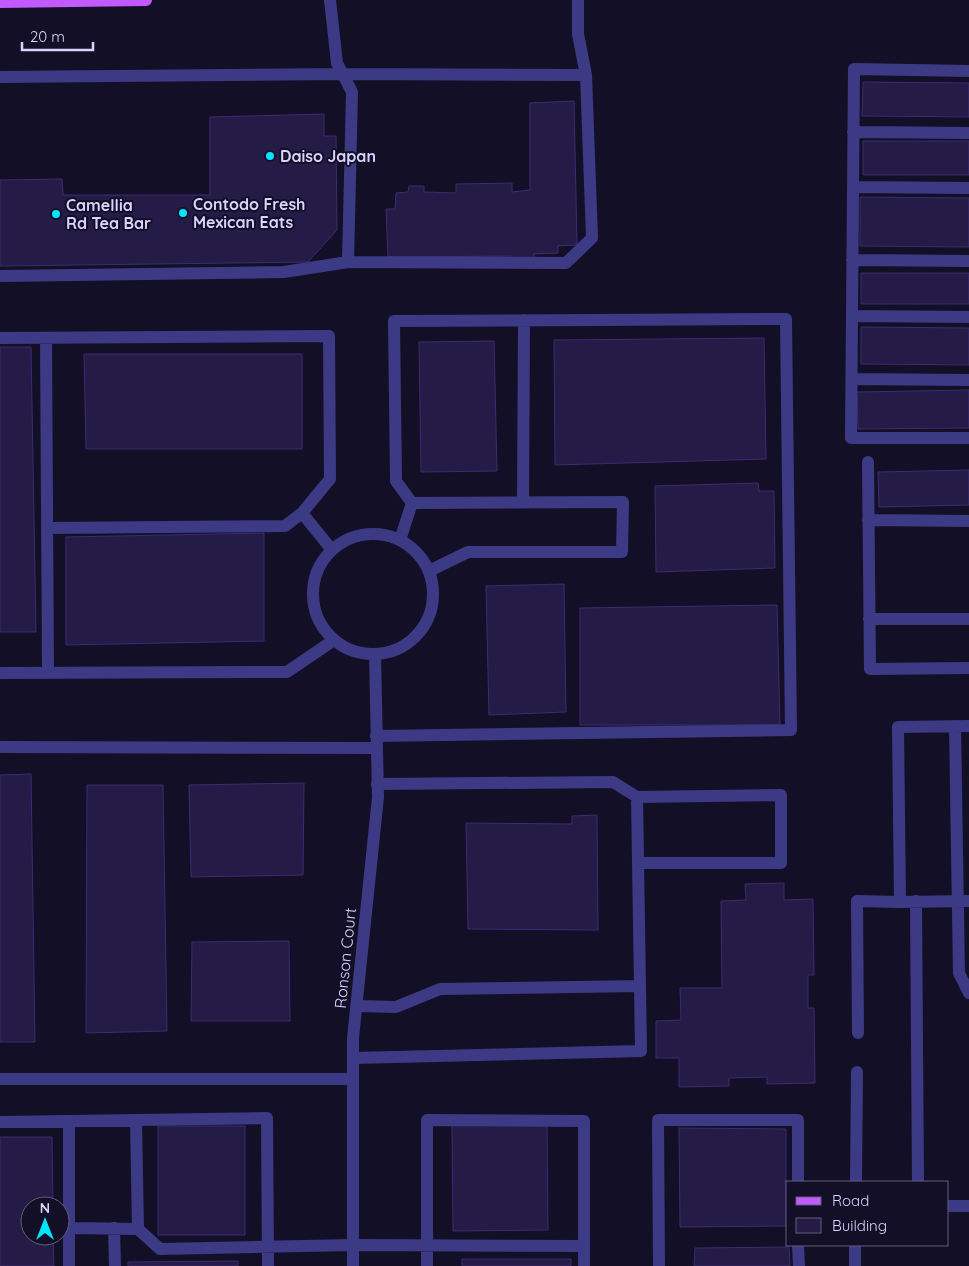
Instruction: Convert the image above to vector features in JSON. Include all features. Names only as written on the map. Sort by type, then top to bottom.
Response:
[{"type":"main road","points":[[0,2],[146,0]]},
{"type":"street","points":[[330,0],[337,63],[352,92],[348,262]]},
{"type":"street","points":[[0,276],[284,272],[348,262],[566,263],[592,238],[586,75],[578,34],[578,0]]},
{"type":"street","points":[[969,72],[854,69],[851,438],[969,438]]},
{"type":"street","points":[[0,77],[343,74],[586,75]]},
{"type":"street","points":[[853,132],[969,133]]},
{"type":"street","points":[[853,187],[969,188]]},
{"type":"street","points":[[852,260],[969,261]]},
{"type":"street","points":[[852,316],[969,316]]},
{"type":"street","points":[[0,748],[376,742],[791,730],[786,319],[394,321],[396,481],[412,503]]},
{"type":"street","points":[[523,502],[524,320]]},
{"type":"street","points":[[0,338],[329,336],[330,480],[302,513],[286,526],[47,528]]},
{"type":"street","points":[[46,338],[48,673]]},
{"type":"street","points":[[852,379],[969,380]]},
{"type":"street","points":[[868,462],[870,668],[969,668]]},
{"type":"street","points":[[412,503],[623,502],[622,552],[468,552],[429,571]]},
{"type":"street","points":[[400,540],[412,503]]},
{"type":"street","points":[[302,513],[332,550]]},
{"type":"street","points":[[868,520],[969,521]]},
{"type":"street","points":[[386,535],[400,540],[412,548],[422,559],[429,571],[434,600],[430,614],[424,627],[402,647],[389,652],[375,654],[360,653],[346,648],[334,640],[324,629],[317,616],[313,596],[316,574],[332,550],[344,541],[357,536],[386,535]]},
{"type":"street","points":[[870,619],[969,619]]},
{"type":"street","points":[[0,673],[288,672],[334,640]]},
{"type":"street","name":"Ronson Court","points":[[353,1266],[353,1058],[378,797],[375,654]]},
{"type":"street","points":[[955,726],[964,901],[959,973],[969,993]]},
{"type":"street","points":[[900,902],[898,727],[969,726]]},
{"type":"street","points":[[377,784],[613,782],[637,797],[781,795],[781,863],[638,863]]},
{"type":"street","points":[[353,1058],[641,1051],[637,797]]},
{"type":"street","points":[[858,1033],[857,901],[964,901]]},
{"type":"street","points":[[916,901],[918,1181]]},
{"type":"street","points":[[357,1006],[396,1007],[440,989],[640,986]]},
{"type":"street","points":[[856,1072],[856,1181]]},
{"type":"street","points":[[0,1079],[353,1079]]},
{"type":"street","points":[[0,1122],[267,1118],[268,1266]]},
{"type":"street","points":[[136,1120],[138,1229]]},
{"type":"street","points":[[426,1266],[426,1120],[584,1121],[584,1266]]},
{"type":"street","points":[[659,1266],[658,1120],[798,1120],[798,1181]]},
{"type":"street","points":[[69,1121],[69,1196]]},
{"type":"street","points":[[949,1206],[969,1206]]},
{"type":"street","points":[[70,1228],[138,1229],[160,1249],[353,1245],[584,1246]]},
{"type":"street","points":[[114,1228],[115,1266]]},
{"type":"street","points":[[69,1246],[69,1266]]},
{"type":"street","points":[[798,1246],[799,1266]]},
{"type":"street","points":[[855,1246],[855,1266]]},
{"type":"building","points":[[863,82],[969,83],[969,117],[862,116]]},
{"type":"building","points":[[574,101],[577,245],[558,246],[558,253],[534,254],[535,262],[510,262],[511,256],[388,257],[386,209],[395,209],[396,193],[408,192],[409,186],[424,186],[424,192],[456,193],[456,184],[512,183],[512,192],[530,190],[530,103]]},
{"type":"building","points":[[324,114],[324,136],[336,136],[337,230],[308,262],[0,266],[0,180],[62,179],[63,195],[210,195],[210,117]]},
{"type":"building","points":[[863,141],[969,141],[969,175],[863,175]]},
{"type":"building","points":[[860,197],[969,198],[969,247],[860,246]]},
{"type":"building","points":[[861,273],[969,273],[969,304],[861,304]]},
{"type":"building","points":[[861,327],[969,328],[969,365],[861,364]]},
{"type":"building","points":[[764,338],[766,459],[555,465],[554,340]]},
{"type":"building","points":[[494,341],[497,471],[421,472],[419,342]]},
{"type":"building","points":[[0,347],[31,347],[36,632],[0,632]]},
{"type":"building","points":[[84,354],[302,354],[302,449],[86,449]]},
{"type":"building","points":[[969,390],[969,428],[858,429],[857,392]]},
{"type":"building","points":[[969,470],[969,505],[879,507],[878,472]]},
{"type":"building","points":[[758,483],[759,491],[774,491],[775,568],[656,572],[655,486]]},
{"type":"building","points":[[264,533],[264,641],[66,645],[66,537]]},
{"type":"building","points":[[564,584],[566,712],[489,715],[486,586]]},
{"type":"building","points":[[777,605],[780,725],[580,725],[580,608]]},
{"type":"building","points":[[31,774],[35,1042],[0,1042],[0,775]]},
{"type":"building","points":[[304,783],[303,875],[191,877],[189,785]]},
{"type":"building","points":[[87,785],[163,785],[167,1031],[86,1033]]},
{"type":"building","points":[[597,815],[598,930],[468,929],[466,823],[572,824],[572,816]]},
{"type":"building","points":[[784,883],[784,900],[813,899],[814,975],[808,975],[808,1008],[814,1008],[815,1083],[767,1084],[767,1077],[729,1078],[729,1086],[679,1087],[679,1058],[656,1058],[656,1021],[681,1020],[680,988],[722,988],[721,901],[746,900],[745,884]]},
{"type":"building","points":[[289,941],[290,1021],[191,1021],[192,942]]},
{"type":"building","points":[[547,1124],[548,1230],[453,1231],[452,1125]]},
{"type":"building","points":[[158,1126],[245,1126],[245,1235],[158,1235]]},
{"type":"building","points":[[679,1128],[786,1129],[786,1226],[680,1227]]},
{"type":"building","points":[[0,1137],[52,1137],[53,1196],[20,1196],[20,1246],[53,1246],[54,1266],[0,1266]]},
{"type":"building","points":[[789,1247],[790,1266],[694,1266],[695,1248]]},
{"type":"building","points":[[462,1259],[571,1259],[571,1266],[462,1266]]},
{"type":"building","points":[[238,1261],[238,1266],[128,1266],[128,1262]]},
{"type":"place","name":"Daiso Japan","points":[[270,156]]},
{"type":"place","name":"Contodo Fresh Mexican Eats","points":[[183,213]]},
{"type":"place","name":"Camellia Rd Tea Bar","points":[[56,214]]}]
